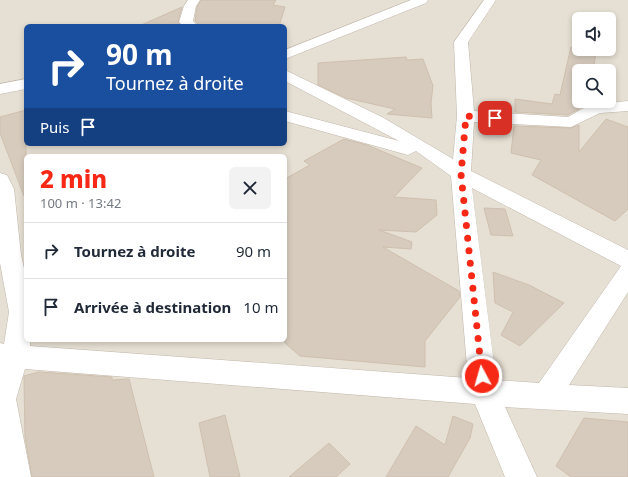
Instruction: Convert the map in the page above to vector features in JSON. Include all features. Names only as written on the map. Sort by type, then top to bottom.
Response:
[{"type":"street","points":[[189,24],[186,22],[190,6],[194,0]]},
{"type":"street","points":[[287,54],[422,0]]},
{"type":"street","points":[[490,0],[461,42],[466,116],[461,174],[483,391],[521,477]]},
{"type":"street","points":[[287,76],[391,129],[440,158],[461,174],[628,260]]},
{"type":"street","points":[[0,89],[24,84]]},
{"type":"street","points":[[466,116],[571,122],[595,109],[628,106]]},
{"type":"street","points":[[287,117],[440,158]]},
{"type":"street","points":[[0,178],[4,189],[10,255],[21,312],[7,355],[2,399],[15,477]]},
{"type":"street","points":[[546,397],[628,273]]},
{"type":"street","points":[[7,355],[546,397],[628,401]]},
{"type":"shaded area","points":[[0,0],[628,0],[628,477],[0,477]]},
{"type":"building","points":[[201,0],[276,0],[273,5],[285,7],[280,24],[198,24],[195,21],[197,7]]},
{"type":"building","points":[[182,7],[178,22],[180,24],[144,24]]},
{"type":"building","points":[[571,47],[572,56],[595,56],[594,64],[572,64],[572,108],[579,109],[568,115],[515,112],[515,99],[552,104],[555,94],[560,95]]},
{"type":"building","points":[[406,57],[407,60],[423,59],[433,86],[431,103],[432,118],[387,114],[395,109],[346,98],[318,85],[318,63]]},
{"type":"building","points":[[24,111],[24,146],[26,146],[26,154],[24,154],[24,196],[0,133],[0,117]]},
{"type":"building","points":[[606,119],[628,127],[628,209],[615,221],[532,175],[541,160],[511,153],[514,126],[571,128],[579,125],[579,152]]},
{"type":"building","points":[[344,139],[367,145],[422,168],[394,197],[436,200],[437,215],[416,232],[379,230],[412,242],[411,249],[383,247],[459,291],[460,297],[425,341],[425,367],[300,356],[285,343],[287,342],[287,178],[310,165],[304,161]]},
{"type":"building","points":[[484,208],[505,209],[513,236],[491,235]]},
{"type":"building","points":[[493,272],[529,285],[564,303],[520,346],[501,335],[513,312],[495,303]]},
{"type":"building","points":[[39,372],[112,377],[112,380],[129,379],[154,477],[32,477],[25,437],[24,376]]},
{"type":"building","points":[[225,415],[240,477],[210,477],[199,423]]},
{"type":"building","points":[[453,416],[473,424],[470,438],[448,477],[386,477],[416,426],[445,445]]},
{"type":"building","points":[[584,418],[628,422],[628,477],[571,477],[556,466]]},
{"type":"building","points":[[329,443],[350,464],[336,477],[289,477]]},
{"type":"route","points":[[482,376],[461,174],[466,116],[495,118]]}]
